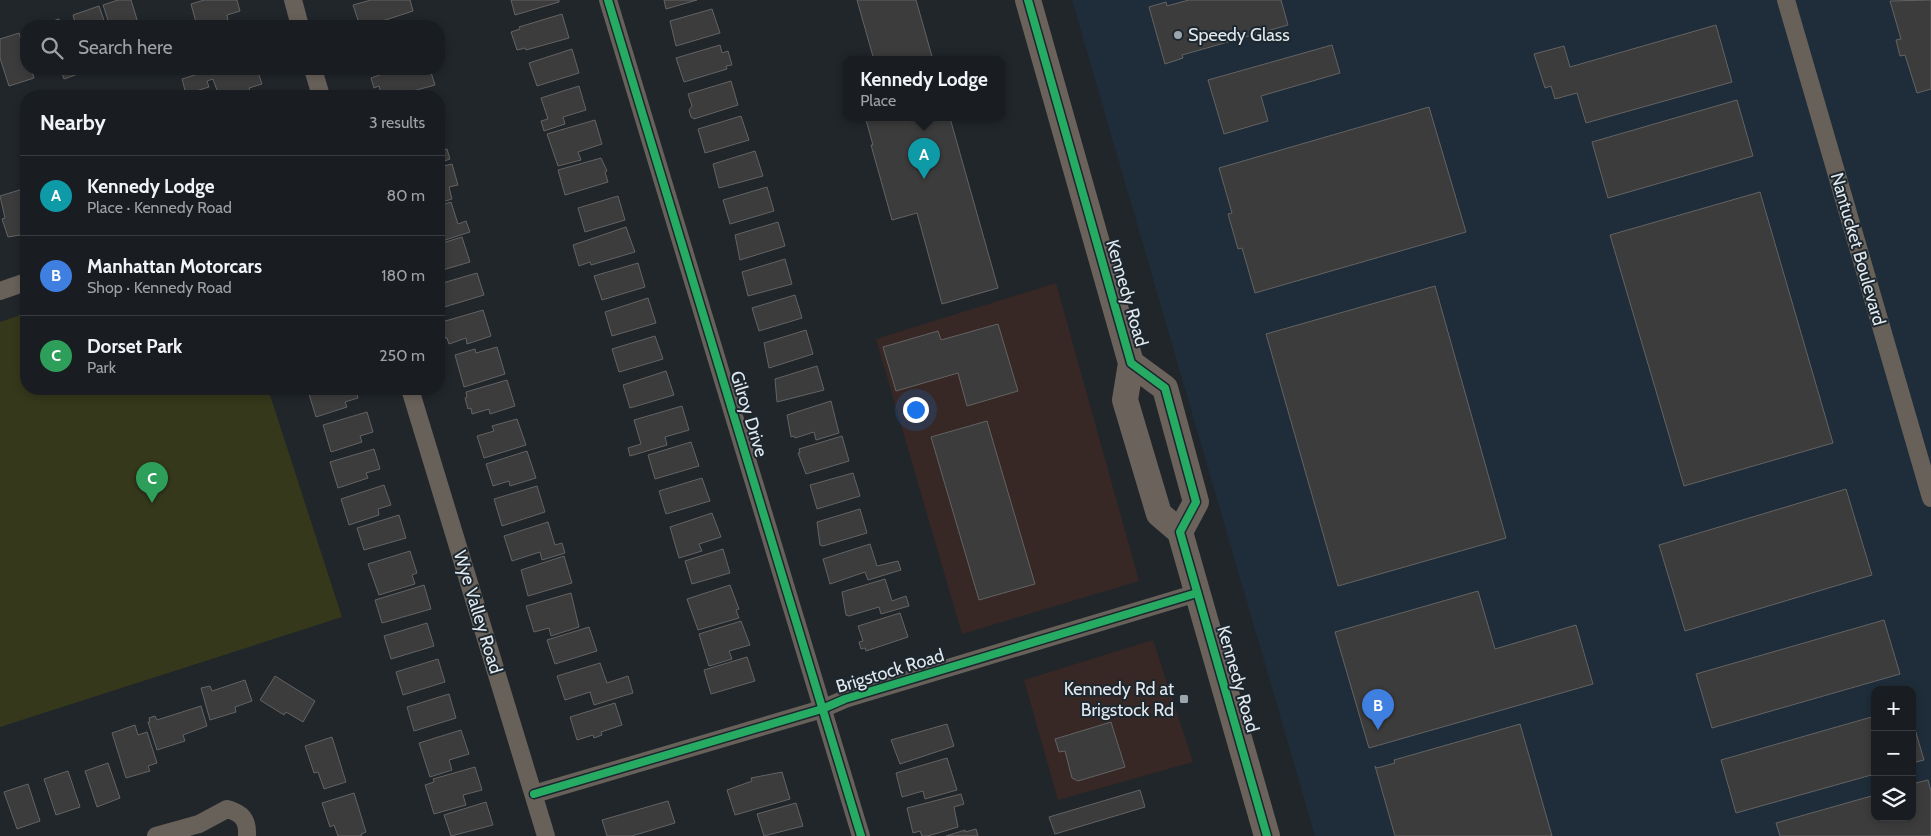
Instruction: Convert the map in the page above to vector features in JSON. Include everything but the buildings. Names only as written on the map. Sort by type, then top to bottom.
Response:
[{"type":"main road","name":"Kennedy Road","points":[[1028,0],[1131,363],[1124,400],[1159,514],[1180,532],[1267,836]]},
{"type":"main road","name":"Kennedy Road","points":[[1131,363],[1165,388],[1196,502],[1180,532]]},
{"type":"street","points":[[292,0],[298,20]]},
{"type":"street","name":"Gilroy Drive","points":[[608,0],[861,836]]},
{"type":"street","name":"Nantucket Boulevard","points":[[1786,0],[1931,498]]},
{"type":"street","points":[[315,75],[319,90]]},
{"type":"street","points":[[0,291],[20,284]]},
{"type":"street","name":"Wye Valley Road","points":[[412,395],[546,836]]},
{"type":"street","name":"Brigstock Road","points":[[534,794],[822,709],[845,699],[1197,593]]},
{"type":"street","points":[[156,836],[199,824],[227,809],[239,812],[248,825],[247,836]]},
{"type":"shaded area","points":[[1072,0],[1931,0],[1931,836],[1315,836]]},
{"type":"shaded area","points":[[1056,283],[1139,581],[962,634],[876,339]]},
{"type":"shaded area","points":[[1153,640],[1193,762],[1058,800],[1024,680]]},
{"type":"green space","points":[[20,315],[20,395],[270,395],[342,617],[0,727],[0,322]]},
{"type":"cycle path","points":[[608,0],[861,836]]},
{"type":"cycle path","points":[[1028,0],[1131,363],[1165,388],[1196,502],[1180,532],[1267,836]]},
{"type":"cycle path","points":[[534,794],[822,709],[845,699],[1197,593]]},
{"type":"place","name":"Speedy Glass","points":[[1178,35]]},
{"type":"place","name":"Kennedy Lodge","points":[[924,179]]},
{"type":"place","name":"Dorset Park","points":[[152,503]]},
{"type":"place","name":"Kennedy Rd at Brigstock Rd","points":[[1184,699]]},
{"type":"place","name":"Manhattan Motorcars","points":[[1378,730]]}]
